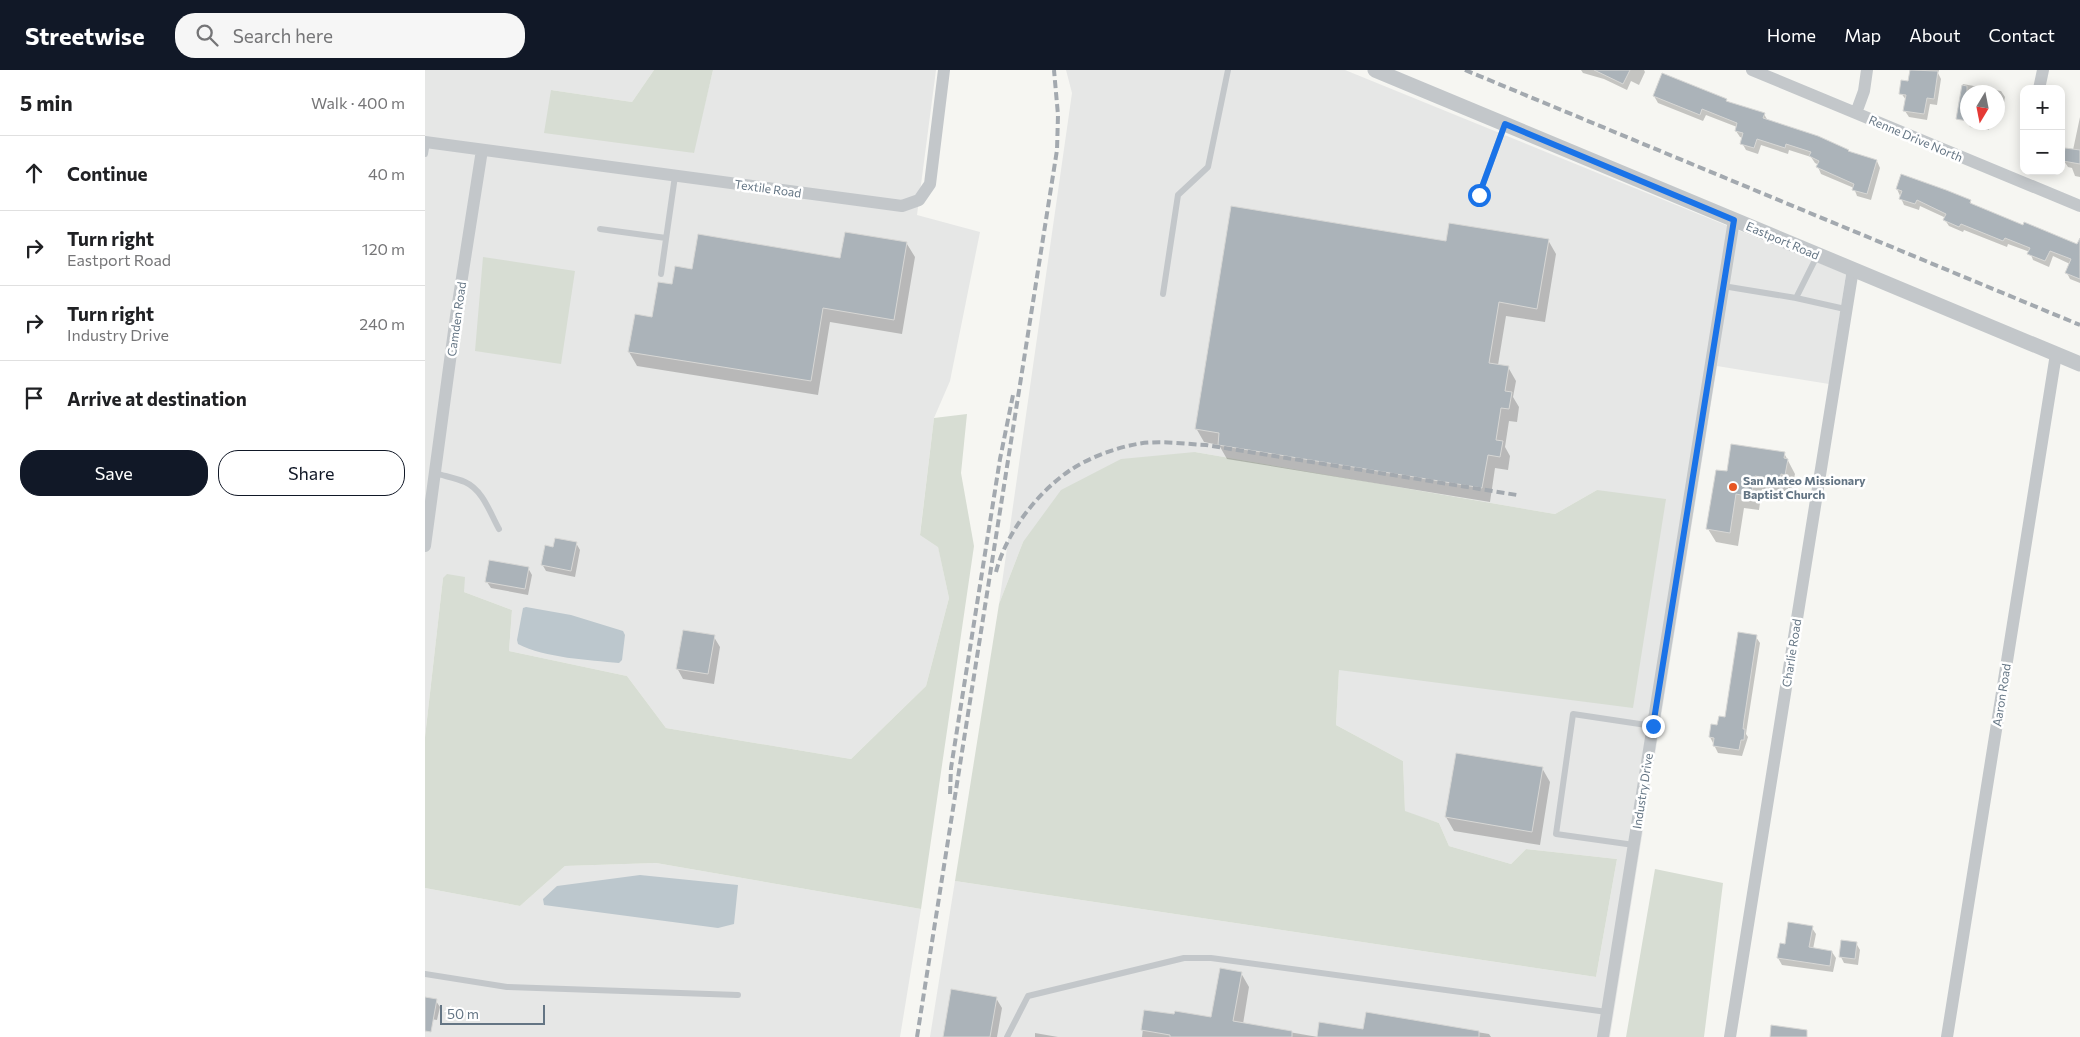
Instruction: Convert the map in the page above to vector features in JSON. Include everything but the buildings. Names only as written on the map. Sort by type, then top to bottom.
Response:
[{"type":"street","name":"Textile Road","points":[[482,150],[902,206],[912,204],[925,194],[930,184],[944,70]]},
{"type":"street","name":"Eastport Road","points":[[1375,70],[2080,364]]},
{"type":"street","name":"Renne Drive North","points":[[1752,70],[2080,206]]},
{"type":"street","points":[[1856,113],[1864,91],[1867,70]]},
{"type":"street","points":[[2040,85],[2043,70]]},
{"type":"street","points":[[426,146],[482,150]]},
{"type":"street","name":"Camden Road","points":[[425,546],[482,150]]},
{"type":"street","points":[[2019,181],[2022,175]]},
{"type":"street","name":"Industry Drive","points":[[1603,1037],[1734,220]]},
{"type":"street","name":"Charlie Road","points":[[1729,1037],[1845,309],[1853,269]]},
{"type":"street","name":"Aaron Road","points":[[1947,1037],[2056,354]]},
{"type":"lane","points":[[1163,294],[1178,195],[1208,167],[1228,70]]},
{"type":"lane","points":[[1479,195],[1505,124]]},
{"type":"lane","points":[[661,274],[675,176]]},
{"type":"lane","points":[[600,229],[666,238]]},
{"type":"lane","points":[[1796,298],[1818,254]]},
{"type":"lane","points":[[1723,286],[1796,298],[1845,309]]},
{"type":"lane","points":[[435,473],[464,482],[473,487],[482,497],[499,529]]},
{"type":"lane","points":[[1634,845],[1556,834],[1573,714],[1653,726]]},
{"type":"lane","points":[[1007,1037],[1028,996],[1184,958],[1211,958],[1607,1012]]},
{"type":"lane","points":[[425,974],[507,988],[739,996]]},
{"type":"shaded area","points":[[425,70],[654,70],[632,102],[551,90],[693,153],[713,70],[936,70],[917,215],[980,232],[950,381],[934,418],[920,534],[938,546],[949,598],[926,686],[851,759],[666,728],[627,676],[509,651],[512,610],[464,592],[443,578],[425,737]]},
{"type":"shaded area","points":[[654,70],[713,70],[694,153],[544,133],[551,90],[632,102]]},
{"type":"shaded area","points":[[1066,70],[1345,70],[1846,274],[1829,384],[1717,366],[1610,1037],[930,1037],[955,881],[1596,977],[1617,859],[1526,849],[1511,864],[1449,846],[1439,823],[1405,812],[1403,761],[1336,725],[1339,669],[1633,707],[1597,490],[1555,514],[1195,452],[1023,542],[999,604],[1072,93]]},
{"type":"shaded area","points":[[483,257],[575,271],[561,364],[475,351]]},
{"type":"shaded area","points":[[967,414],[961,473],[974,546],[921,909],[656,863],[565,866],[520,906],[425,888],[425,737],[443,578],[447,574],[465,577],[464,592],[512,610],[509,651],[627,676],[666,728],[851,759],[926,686],[949,598],[938,547],[920,535],[934,418]]},
{"type":"shaded area","points":[[1195,452],[1555,514],[1597,490],[1666,499],[1633,708],[1339,670],[1336,725],[1403,761],[1405,811],[1439,823],[1449,846],[1511,864],[1526,849],[1617,859],[1596,977],[955,881],[999,604],[1023,542],[1061,490],[1121,459]]},
{"type":"shaded area","points":[[523,608],[571,615],[623,631],[625,635],[622,660],[619,663],[567,658],[529,649],[518,644],[517,640]]},
{"type":"shaded area","points":[[656,863],[921,909],[900,1037],[425,1037],[425,888],[520,906],[565,866]]},
{"type":"shaded area","points":[[1655,869],[1723,883],[1704,1037],[1626,1037]]},
{"type":"shaded area","points":[[640,875],[738,885],[734,924],[718,928],[544,905],[543,899],[557,886]]},
{"type":"railway","points":[[917,1037],[1057,150],[1058,115],[1054,70]]},
{"type":"railway","points":[[1465,70],[2080,325]]},
{"type":"railway","points":[[950,794],[951,768],[1000,459],[1013,395]]},
{"type":"railway","points":[[996,572],[1007,543],[1024,515],[1034,502],[1057,480],[1076,466],[1093,458],[1137,444],[1163,442],[1206,445],[1517,495]]},
{"type":"place","name":"San Mateo Missionary Baptist Church","points":[[1733,487]]},
{"type":"route","points":[[1479,195],[1505,124],[1734,220],[1653,726]]}]
